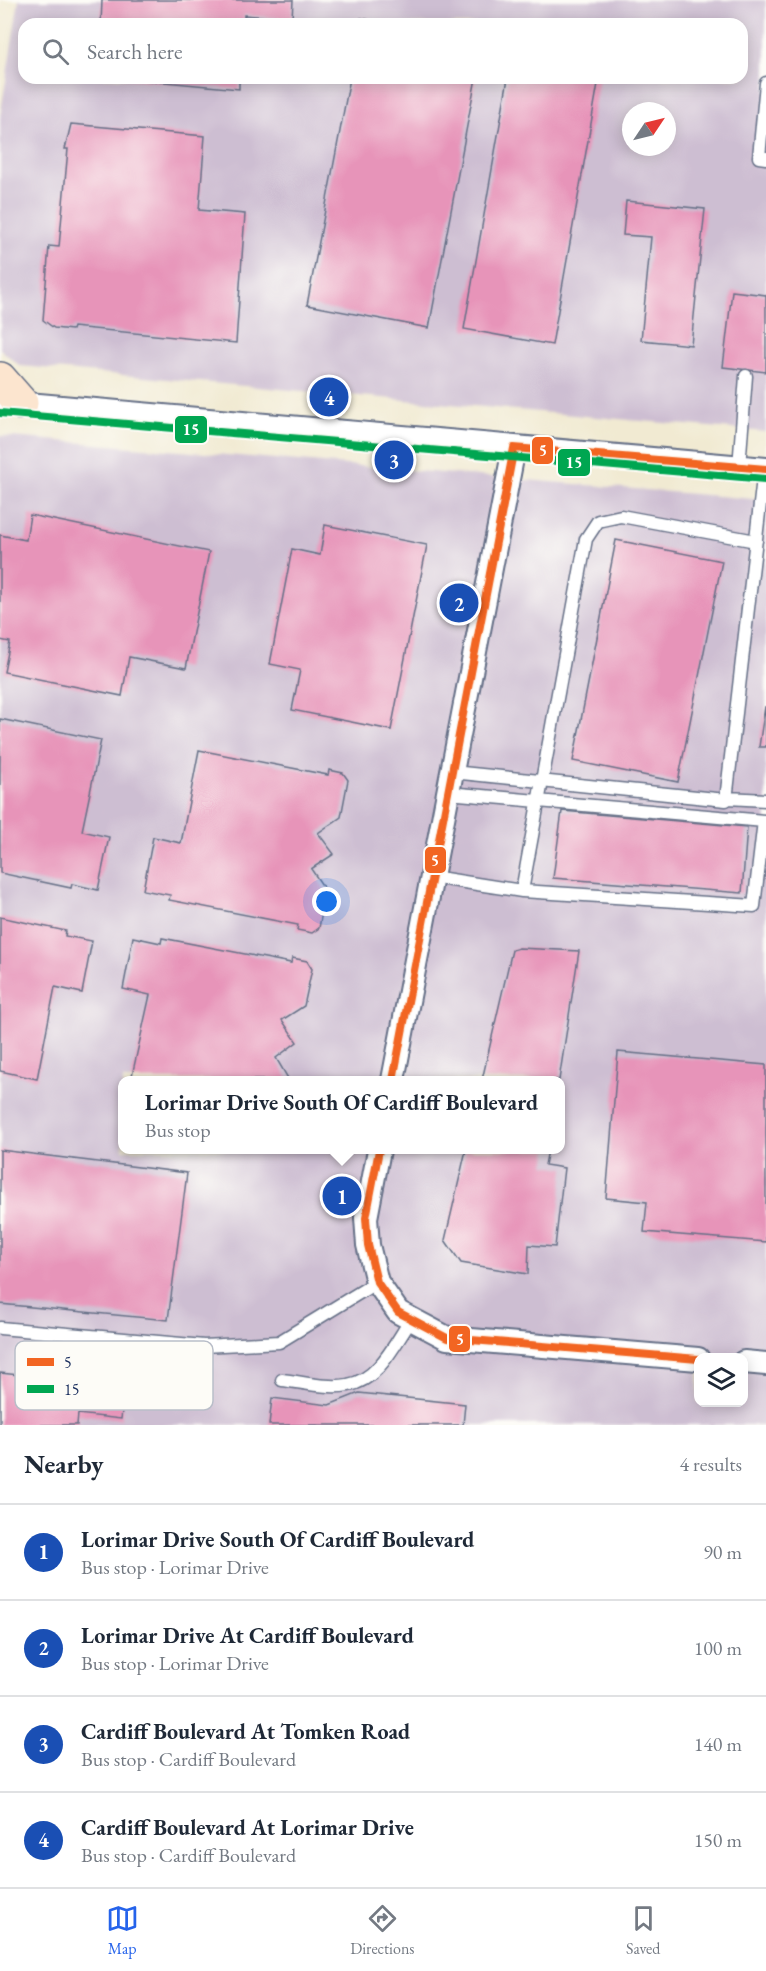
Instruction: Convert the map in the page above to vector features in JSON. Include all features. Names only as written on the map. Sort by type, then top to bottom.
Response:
[{"type":"street","points":[[7,395],[514,448],[765,469]]},
{"type":"street","points":[[394,1076],[514,448]]},
{"type":"street","points":[[378,1154],[366,1218],[368,1245],[377,1282],[398,1312],[447,1338],[694,1359]]},
{"type":"street","points":[[748,1362],[766,1364]]},
{"type":"lane","points":[[766,83],[759,157],[766,158]]},
{"type":"lane","points":[[739,467],[746,376]]},
{"type":"lane","points":[[727,798],[765,469]]},
{"type":"lane","points":[[522,891],[536,802],[586,539],[598,521],[621,516],[756,541]]},
{"type":"lane","points":[[450,783],[540,781],[766,800]]},
{"type":"lane","points":[[432,877],[522,891],[754,906],[764,821],[536,802],[450,783]]},
{"type":"lane","points":[[213,1346],[279,1342],[377,1282]]},
{"type":"lane","points":[[282,1380],[346,1386],[362,1381],[375,1371],[411,1320]]},
{"type":"lane","points":[[0,1328],[147,1341]]},
{"type":"shaded area","points":[[19,0],[766,0],[766,432],[20,366],[0,349],[0,117]]},
{"type":"shaded area","points":[[0,436],[766,500],[766,1425],[0,1425]]},
{"type":"building","points":[[102,0],[293,0],[292,18],[244,15],[244,18],[101,18]]},
{"type":"building","points":[[185,84],[239,84],[239,89]]},
{"type":"building","points":[[349,84],[475,84],[429,328],[307,305]]},
{"type":"building","points":[[507,84],[598,84],[552,345],[464,329]]},
{"type":"building","points":[[71,124],[205,136],[199,210],[245,214],[236,343],[73,327],[72,330],[54,328],[43,320],[49,246],[59,247],[68,149],[65,149]]},
{"type":"building","points":[[626,201],[705,209],[691,345],[641,340],[651,237],[623,235]]},
{"type":"building","points":[[732,291],[766,295],[766,372],[723,367]]},
{"type":"building","points":[[30,515],[209,552],[186,668],[129,657],[122,696],[4,672],[10,642],[0,640],[0,535],[26,540]]},
{"type":"building","points":[[325,525],[427,545],[391,730],[292,710],[300,670],[270,664],[292,549],[320,555]]},
{"type":"building","points":[[616,540],[722,561],[678,782],[573,761]]},
{"type":"building","points":[[765,706],[766,747],[759,747]]},
{"type":"building","points":[[0,719],[101,740],[82,831],[109,837],[98,890],[72,884],[71,888],[0,873]]},
{"type":"building","points":[[199,750],[328,775],[329,770],[343,773],[348,780],[341,817],[318,833],[334,854],[311,869],[326,891],[319,928],[312,933],[297,930],[298,925],[169,900],[170,895],[143,890],[153,837],[181,843]]},
{"type":"building","points":[[562,811],[747,827],[742,893],[553,878]]},
{"type":"building","points":[[0,917],[66,931],[65,936],[92,941],[82,993],[55,987],[37,1079],[0,1071]]},
{"type":"building","points":[[133,937],[161,943],[162,938],[291,963],[292,958],[307,961],[312,969],[304,1006],[282,1020],[297,1042],[276,1058],[287,1076],[132,1076],[150,995],[123,989]]},
{"type":"building","points":[[519,948],[579,951],[560,1076],[483,1076],[512,950]]},
{"type":"building","points":[[618,1052],[766,1065],[766,1242],[644,1232],[647,1202],[606,1198]]},
{"type":"building","points":[[0,1150],[187,1173],[168,1320],[0,1304]]},
{"type":"building","points":[[465,1154],[547,1154],[545,1165],[564,1168],[555,1247],[529,1245],[528,1274],[461,1263],[445,1240]]},
{"type":"building","points":[[0,1373],[15,1375],[15,1410],[122,1410],[121,1419],[78,1414],[77,1425],[0,1425]]},
{"type":"building","points":[[359,1393],[465,1404],[463,1425],[269,1425],[272,1398],[329,1405]]},
{"type":"transit line","name":"15","points":[[0,413],[765,479]]},
{"type":"transit line","name":"5","points":[[394,1076],[514,448],[766,469]]},
{"type":"transit line","name":"5","points":[[378,1154],[366,1218],[368,1245],[377,1282],[398,1312],[447,1338],[694,1359]]},
{"type":"place","name":"Cardiff Boulevard At Lorimar Drive","points":[[329,397]]},
{"type":"place","name":"Cardiff Boulevard At Tomken Road","points":[[394,460]]},
{"type":"place","name":"Lorimar Drive At Cardiff Boulevard","points":[[459,603]]},
{"type":"place","name":"Lorimar Drive South Of Cardiff Boulevard","points":[[342,1196]]}]
